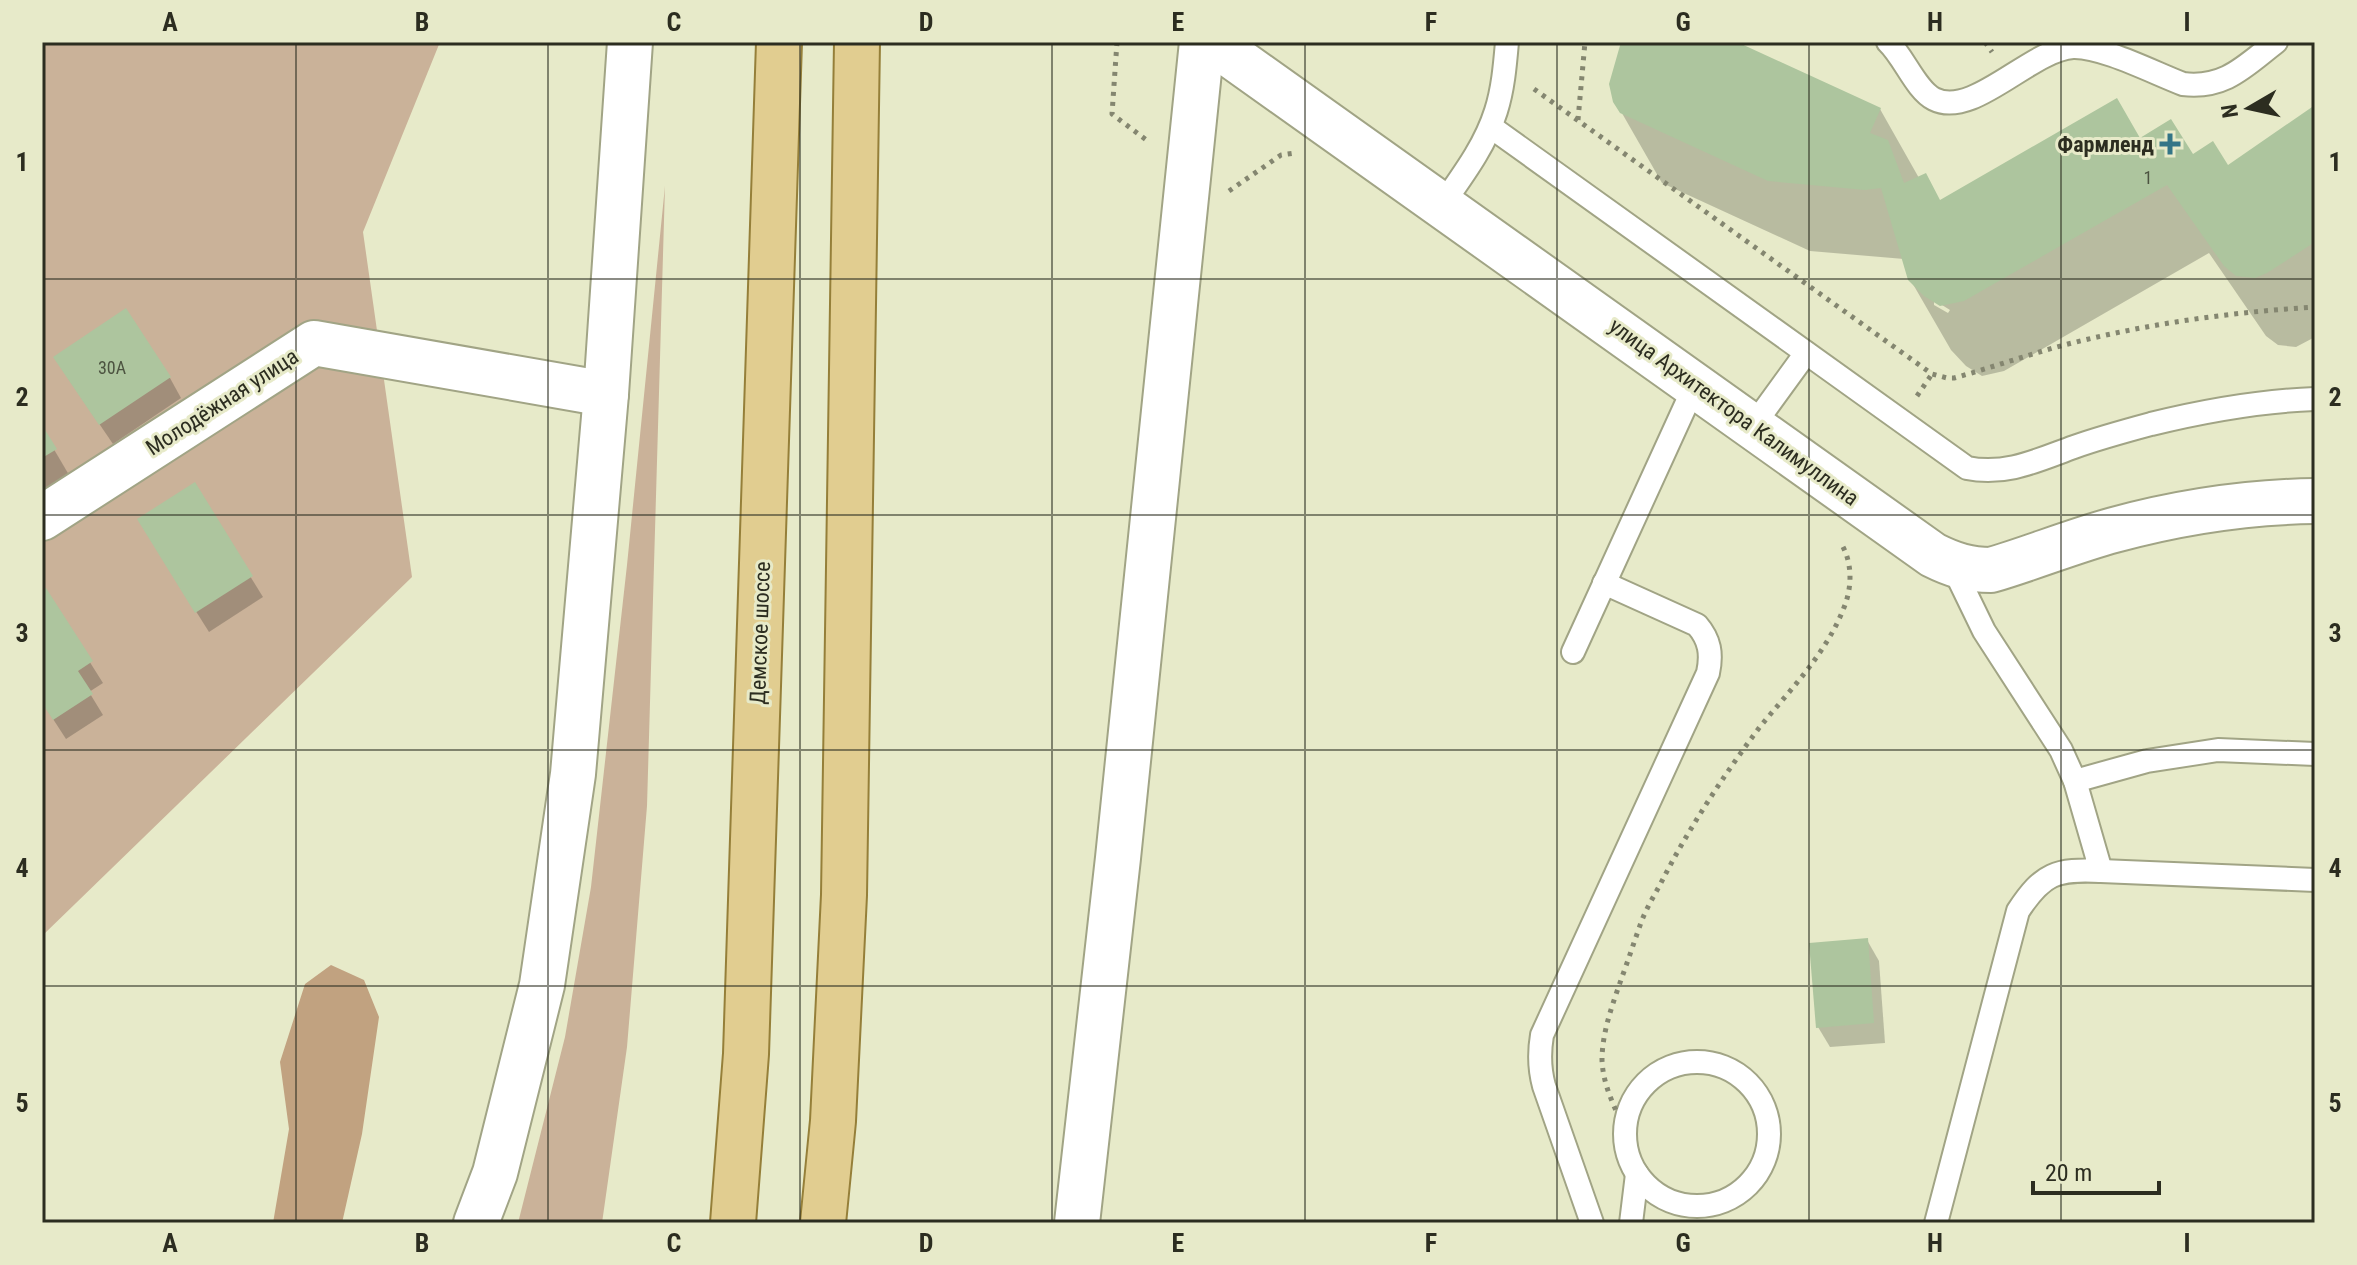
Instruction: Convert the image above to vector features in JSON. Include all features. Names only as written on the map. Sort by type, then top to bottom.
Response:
[{"type":"main road","name":"Демское шоссе","points":[[733,1223],[746,1054],[779,42]]},
{"type":"main road","points":[[823,1223],[833,1121],[844,895],[857,42]]},
{"type":"street","points":[[476,1223],[495,1173],[542,985],[573,774],[606,394],[630,42]]},
{"type":"street","points":[[1077,1223],[1202,42]]},
{"type":"street","name":"улица Архитектора Калимуллина","points":[[1212,42],[1933,555],[1952,565],[1972,570],[1991,570],[2112,530],[2188,512],[2269,501],[2315,501]]},
{"type":"street","name":"Молодёжная улица","points":[[42,518],[314,343],[606,394]]},
{"type":"lane","points":[[1442,205],[1476,157],[1491,127],[1497,109],[1507,42]]},
{"type":"lane","points":[[1888,42],[1925,93],[1947,103],[1974,96],[2062,49],[2093,49],[2194,86],[2228,79],[2276,42]]},
{"type":"lane","points":[[1491,127],[1967,468],[2008,470],[2151,424],[2219,410],[2315,399]]},
{"type":"lane","points":[[1753,426],[1806,353]]},
{"type":"lane","points":[[1573,652],[1695,385]]},
{"type":"lane","points":[[1952,565],[1984,631],[2061,750],[2075,781],[2101,871]]},
{"type":"lane","points":[[1592,1223],[1544,1086],[1539,1060],[1542,1035],[1708,673],[1711,659],[1705,634],[1697,625],[1604,583]]},
{"type":"lane","points":[[2075,781],[2147,761],[2218,750],[2315,754]]},
{"type":"lane","points":[[1936,1223],[2018,911],[2031,891],[2046,879],[2069,870],[2315,880]]},
{"type":"lane","points":[[1631,1223],[1637,1174],[1627,1152],[1624,1128],[1631,1105],[1643,1086],[1662,1071],[1685,1063],[1709,1063],[1731,1070],[1750,1085],[1763,1105],[1768,1128],[1762,1163],[1742,1191],[1720,1203],[1697,1207],[1674,1203],[1653,1191],[1637,1174]]},
{"type":"path","points":[[1117,42],[1112,114],[1189,171]]},
{"type":"path","points":[[1578,121],[1585,42]]},
{"type":"path","points":[[1504,68],[1940,377],[1954,378],[2074,343],[2140,328],[2262,310],[2315,307]]},
{"type":"shaded area","points":[[42,42],[440,42],[363,232],[412,577],[42,936]]},
{"type":"shaded area","points":[[665,186],[647,806],[627,1047],[602,1223],[518,1223],[565,1037],[591,887]]},
{"type":"shaded area","points":[[331,965],[364,980],[379,1017],[362,1134],[342,1223],[273,1223],[289,1129],[280,1062],[305,984]]},
{"type":"building","points":[[1621,42],[1737,42],[1881,108],[1870,133],[1888,140],[1904,183],[1926,173],[1940,200],[2117,98],[2140,138],[2171,119],[2193,154],[2213,141],[2228,165],[2315,105],[2315,242],[2267,273],[2255,278],[2236,276],[2224,266],[2167,185],[1964,301],[1940,306],[1908,280],[1881,188],[1865,190],[1768,181],[1620,113],[1613,102],[1609,84]]},
{"type":"building","points":[[126,308],[171,377],[99,425],[53,357]]},
{"type":"building","points":[[42,425],[57,449],[42,458]]},
{"type":"building","points":[[195,482],[253,576],[195,613],[137,519]]},
{"type":"building","points":[[46,588],[93,661],[78,671],[93,694],[53,720],[42,703],[42,590]]},
{"type":"building","points":[[1868,938],[1874,1023],[1816,1028],[1809,943]]},
{"type":"place","name":"Фармленд","points":[[2170,144]]}]
